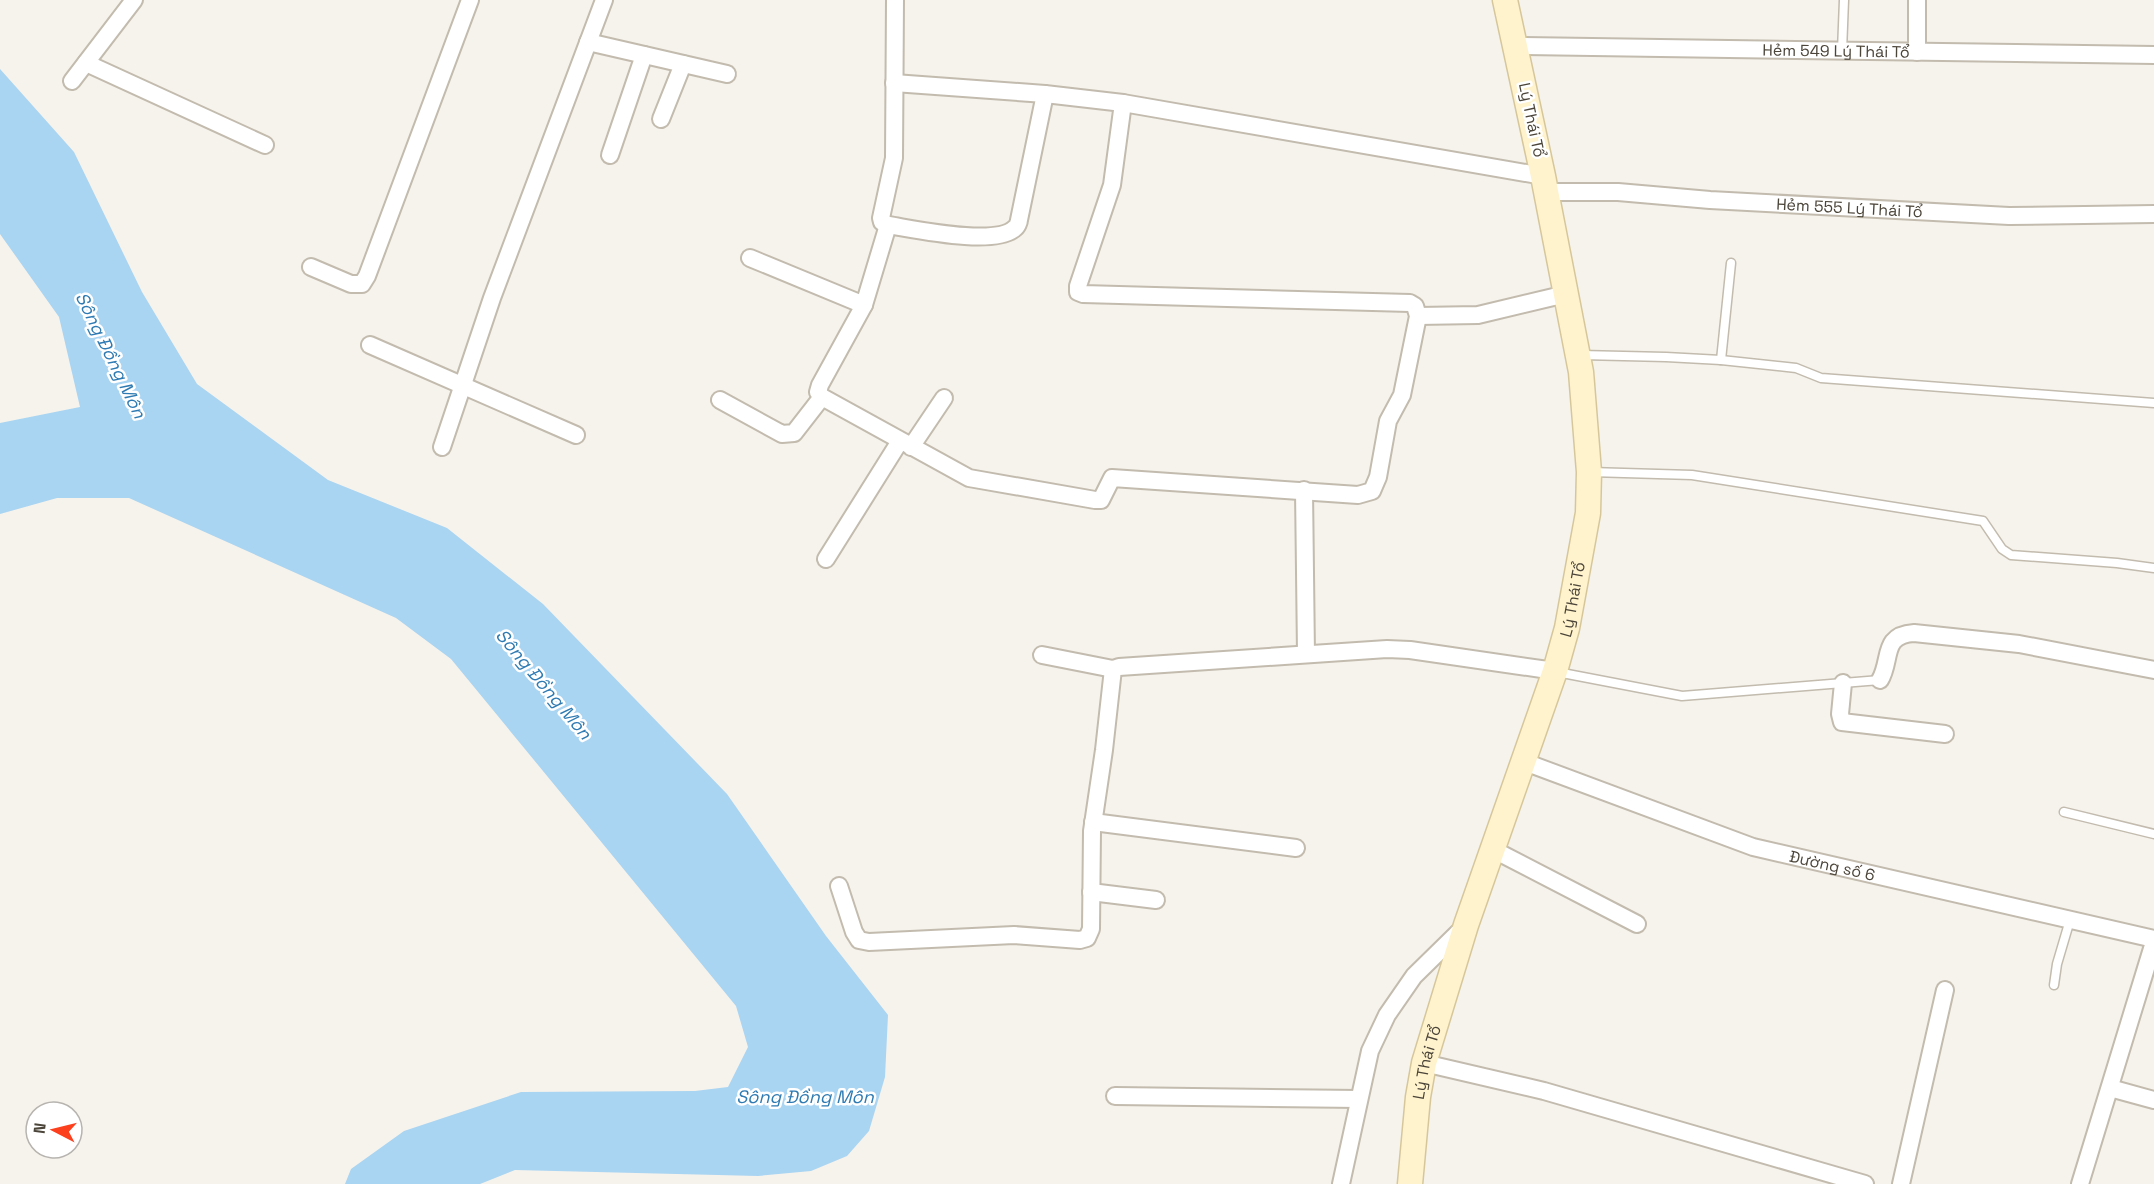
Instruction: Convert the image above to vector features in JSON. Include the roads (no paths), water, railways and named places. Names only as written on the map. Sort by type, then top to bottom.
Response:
[{"type":"main road","name":"Lý Thái Tổ","points":[[1410,1184],[1418,1097],[1424,1063],[1466,925],[1555,671],[1567,628],[1588,513],[1589,472],[1586,425],[1577,355],[1545,184],[1505,0]]},
{"type":"street","points":[[72,81],[134,0]]},
{"type":"street","points":[[311,267],[351,284],[362,284],[368,276],[470,0]]},
{"type":"street","points":[[442,447],[492,298],[604,0]]},
{"type":"street","points":[[895,0],[894,158],[880,218],[882,222],[888,225],[973,238],[1009,232],[1016,228],[1020,220],[1045,94]]},
{"type":"street","points":[[1917,0],[1917,52]]},
{"type":"street","points":[[588,42],[727,74]]},
{"type":"street","name":"Hẻm 549 Lý Thái Tổ","points":[[1516,46],[2154,56]]},
{"type":"street","points":[[610,155],[644,55]]},
{"type":"street","points":[[86,63],[265,145]]},
{"type":"street","points":[[661,118],[683,64]]},
{"type":"street","name":"Hẻm 555 Lý Thái Tổ","points":[[894,83],[1045,94],[1123,103],[1545,184],[1618,192],[1734,202],[2009,216],[2154,214]]},
{"type":"street","points":[[888,225],[864,305],[818,392],[822,397],[906,444],[969,478],[1095,500],[1101,500],[1112,478],[1358,495],[1372,491],[1378,477],[1388,421],[1402,395],[1418,316],[1415,306],[1405,301],[1083,294],[1078,292],[1078,286],[1112,185],[1123,103]]},
{"type":"street","points":[[750,258],[864,305]]},
{"type":"street","points":[[1418,316],[1478,315],[1566,294]]},
{"type":"street","points":[[370,345],[576,435]]},
{"type":"street","points":[[720,400],[782,434],[789,435],[794,433],[822,397]]},
{"type":"street","points":[[826,559],[906,444],[944,398]]},
{"type":"street","points":[[1304,490],[1306,654]]},
{"type":"street","points":[[1880,680],[1884,674],[1888,650],[1894,640],[1902,634],[1914,633],[2019,644],[2154,670]]},
{"type":"street","points":[[1042,655],[1113,669],[1387,649],[1410,650],[1555,671]]},
{"type":"street","points":[[839,886],[858,940],[868,942],[1014,935],[1080,940],[1087,938],[1091,929],[1093,822],[1113,669]]},
{"type":"street","points":[[1843,683],[1840,714],[1842,722],[1946,734]]},
{"type":"street","name":"Đường số 6","points":[[1522,761],[1753,847],[2154,941]]},
{"type":"street","points":[[1093,822],[1296,848]]},
{"type":"street","points":[[1492,849],[1637,924]]},
{"type":"street","points":[[1091,892],[1156,900]]},
{"type":"street","points":[[1341,1184],[1370,1051],[1387,1015],[1414,976],[1466,925]]},
{"type":"street","points":[[2080,1184],[2154,941]]},
{"type":"street","points":[[1901,1184],[1945,990]]},
{"type":"street","points":[[1424,1063],[1544,1091],[1862,1184]]},
{"type":"street","points":[[2110,1088],[2154,1100]]},
{"type":"street","points":[[1115,1096],[1359,1099]]},
{"type":"lane","points":[[1842,51],[1844,0]]},
{"type":"lane","points":[[1721,360],[1731,263]]},
{"type":"lane","points":[[1577,355],[1721,360],[1796,368],[1821,378],[2154,403]]},
{"type":"lane","points":[[1589,472],[1692,475],[1983,521],[2002,549],[2011,555],[2154,568]]},
{"type":"lane","points":[[1555,671],[1682,696],[1880,680]]},
{"type":"lane","points":[[2064,812],[2154,834]]},
{"type":"lane","points":[[2054,985],[2057,964],[2070,920]]},
{"type":"water","name":"Sông Đồng Môn","points":[[0,69],[74,152],[142,292],[197,384],[328,480],[447,528],[543,604],[727,794],[826,936],[888,1015],[885,1077],[869,1131],[847,1156],[811,1171],[758,1176],[515,1170],[480,1184],[345,1184],[351,1169],[404,1131],[521,1092],[695,1091],[728,1087],[748,1047],[736,1006],[451,659],[396,618],[129,498],[57,498],[0,514],[0,423],[80,407],[59,317],[0,234]]}]
